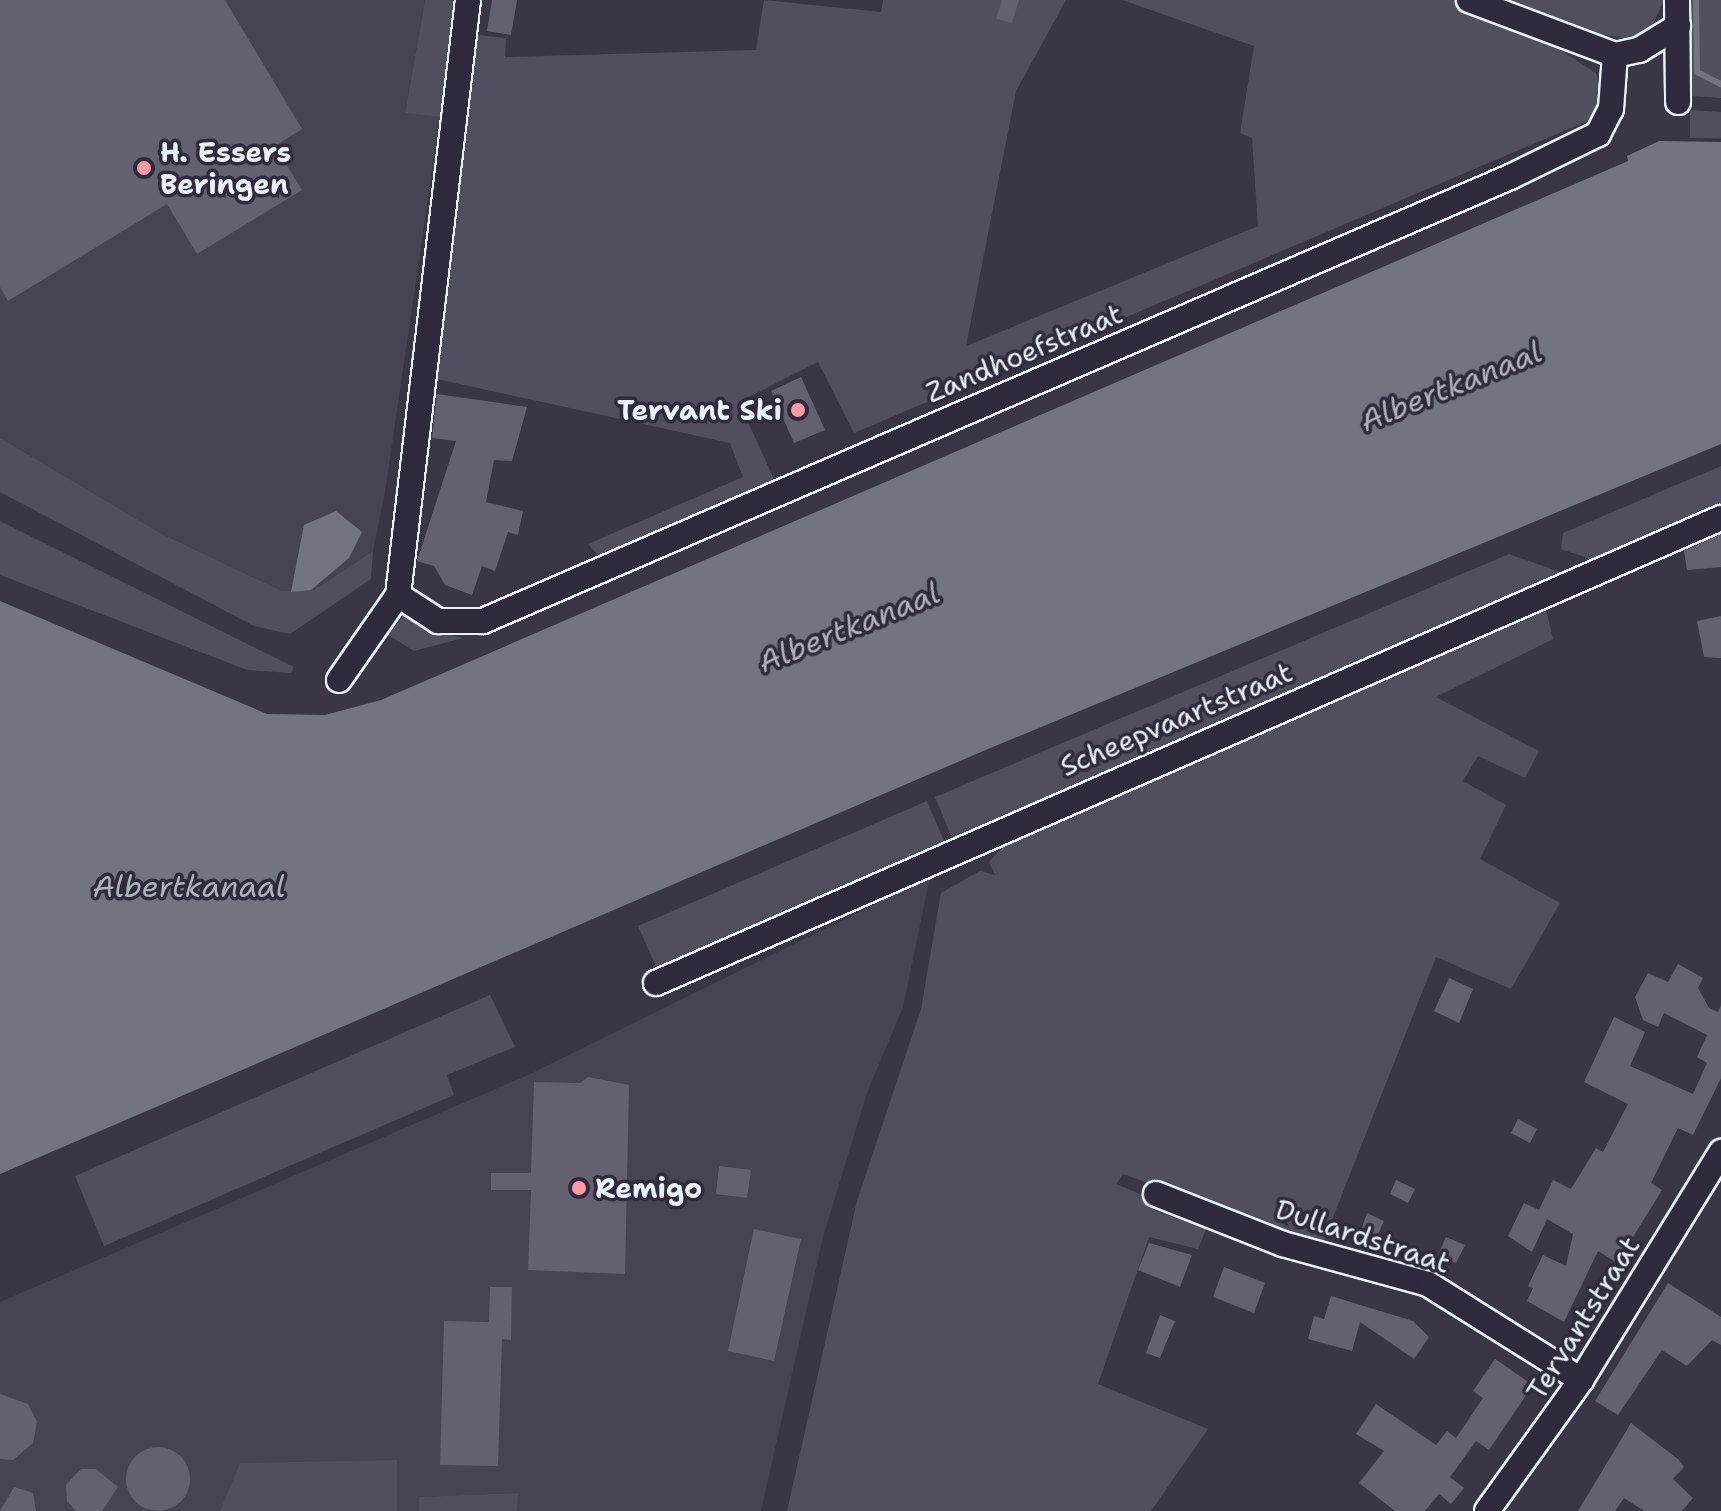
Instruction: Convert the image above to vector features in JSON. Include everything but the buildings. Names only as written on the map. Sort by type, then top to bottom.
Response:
[{"type":"street","points":[[339,680],[398,595],[468,0]]},
{"type":"street","points":[[1469,0],[1615,55],[1678,26]]},
{"type":"street","points":[[1677,0],[1678,102]]},
{"type":"street","name":"Zandhoefstraat","points":[[398,595],[438,621],[483,621],[1510,177],[1598,134],[1611,109],[1615,55]]},
{"type":"street","name":"Scheepvaartstraat","points":[[656,983],[1721,518]]},
{"type":"street","name":"Tervantstraat","points":[[1487,1511],[1581,1380],[1721,1152]]},
{"type":"street","name":"Dullardstraat","points":[[1156,1194],[1283,1244],[1428,1284],[1581,1380]]},
{"type":"shaded area","points":[[0,0],[425,0],[405,112],[440,117],[385,492],[373,551],[314,590],[282,591],[162,534],[0,438]]},
{"type":"shaded area","points":[[425,0],[455,0],[440,117],[405,113]]},
{"type":"shaded area","points":[[764,0],[881,12],[883,0],[1066,0],[1016,91],[966,346],[1258,226],[1252,138],[1240,133],[1254,46],[1122,0],[1664,0],[1653,24],[1629,39],[1564,28],[1557,48],[1596,73],[1602,87],[1599,116],[854,433],[818,362],[739,402],[778,488],[603,561],[588,544],[743,477],[730,443],[432,378],[478,35],[506,38],[505,57],[756,50]]},
{"type":"shaded area","points":[[1687,0],[1721,0],[1721,98],[1691,96],[1686,88]]},
{"type":"shaded area","points":[[1690,110],[1721,112],[1721,138],[1690,138]]},
{"type":"shaded area","points":[[0,438],[162,534],[282,591],[314,590],[373,551],[371,579],[290,634],[254,626],[0,492]]},
{"type":"shaded area","points":[[1721,466],[1721,505],[1596,561],[1561,549],[1563,533]]},
{"type":"shaded area","points":[[0,521],[294,667],[291,673],[247,670],[0,575]]},
{"type":"shaded area","points":[[1509,554],[1566,574],[952,838],[935,797]]},
{"type":"shaded area","points":[[1546,610],[1553,639],[1436,697],[1539,751],[1525,778],[1478,756],[1463,781],[1506,805],[1480,859],[1560,903],[1511,989],[1436,957],[1322,1245],[1123,1174],[1116,1184],[1152,1199],[1153,1210],[1206,1229],[1198,1249],[1149,1237],[1098,1384],[1208,1429],[1151,1511],[787,1511],[857,1201],[921,1009],[941,893],[980,871],[995,875],[989,862],[1019,828]]},
{"type":"shaded area","points":[[405,614],[437,632],[463,638],[414,651],[388,635]]},
{"type":"shaded area","points":[[927,801],[944,841],[656,967],[638,926]]},
{"type":"shaded area","points":[[930,877],[903,1007],[867,1093],[823,1237],[761,1511],[517,1511],[517,1493],[419,1497],[419,1511],[0,1511],[0,1302],[528,1075]]},
{"type":"shaded area","points":[[490,995],[515,1047],[447,1075],[454,1095],[104,1246],[75,1176]]},
{"type":"shaded area","points":[[397,1460],[397,1511],[220,1511],[240,1463]]},
{"type":"shaded area","points":[[518,1493],[517,1511],[419,1511],[419,1497]]},
{"type":"water","name":"Albertkanaal","points":[[1659,141],[1721,142],[1721,444],[981,752],[0,1174],[0,601],[267,714],[325,715],[381,700],[1628,161],[1627,156]]},
{"type":"water","points":[[336,511],[362,532],[349,558],[311,590],[291,592],[304,525]]},
{"type":"waterway","points":[[1696,0],[1697,72],[1721,84]]},
{"type":"place","name":"H. Essers Beringen","points":[[144,168]]},
{"type":"place","name":"Tervant Ski","points":[[798,410]]},
{"type":"place","name":"Remigo","points":[[579,1188]]}]
